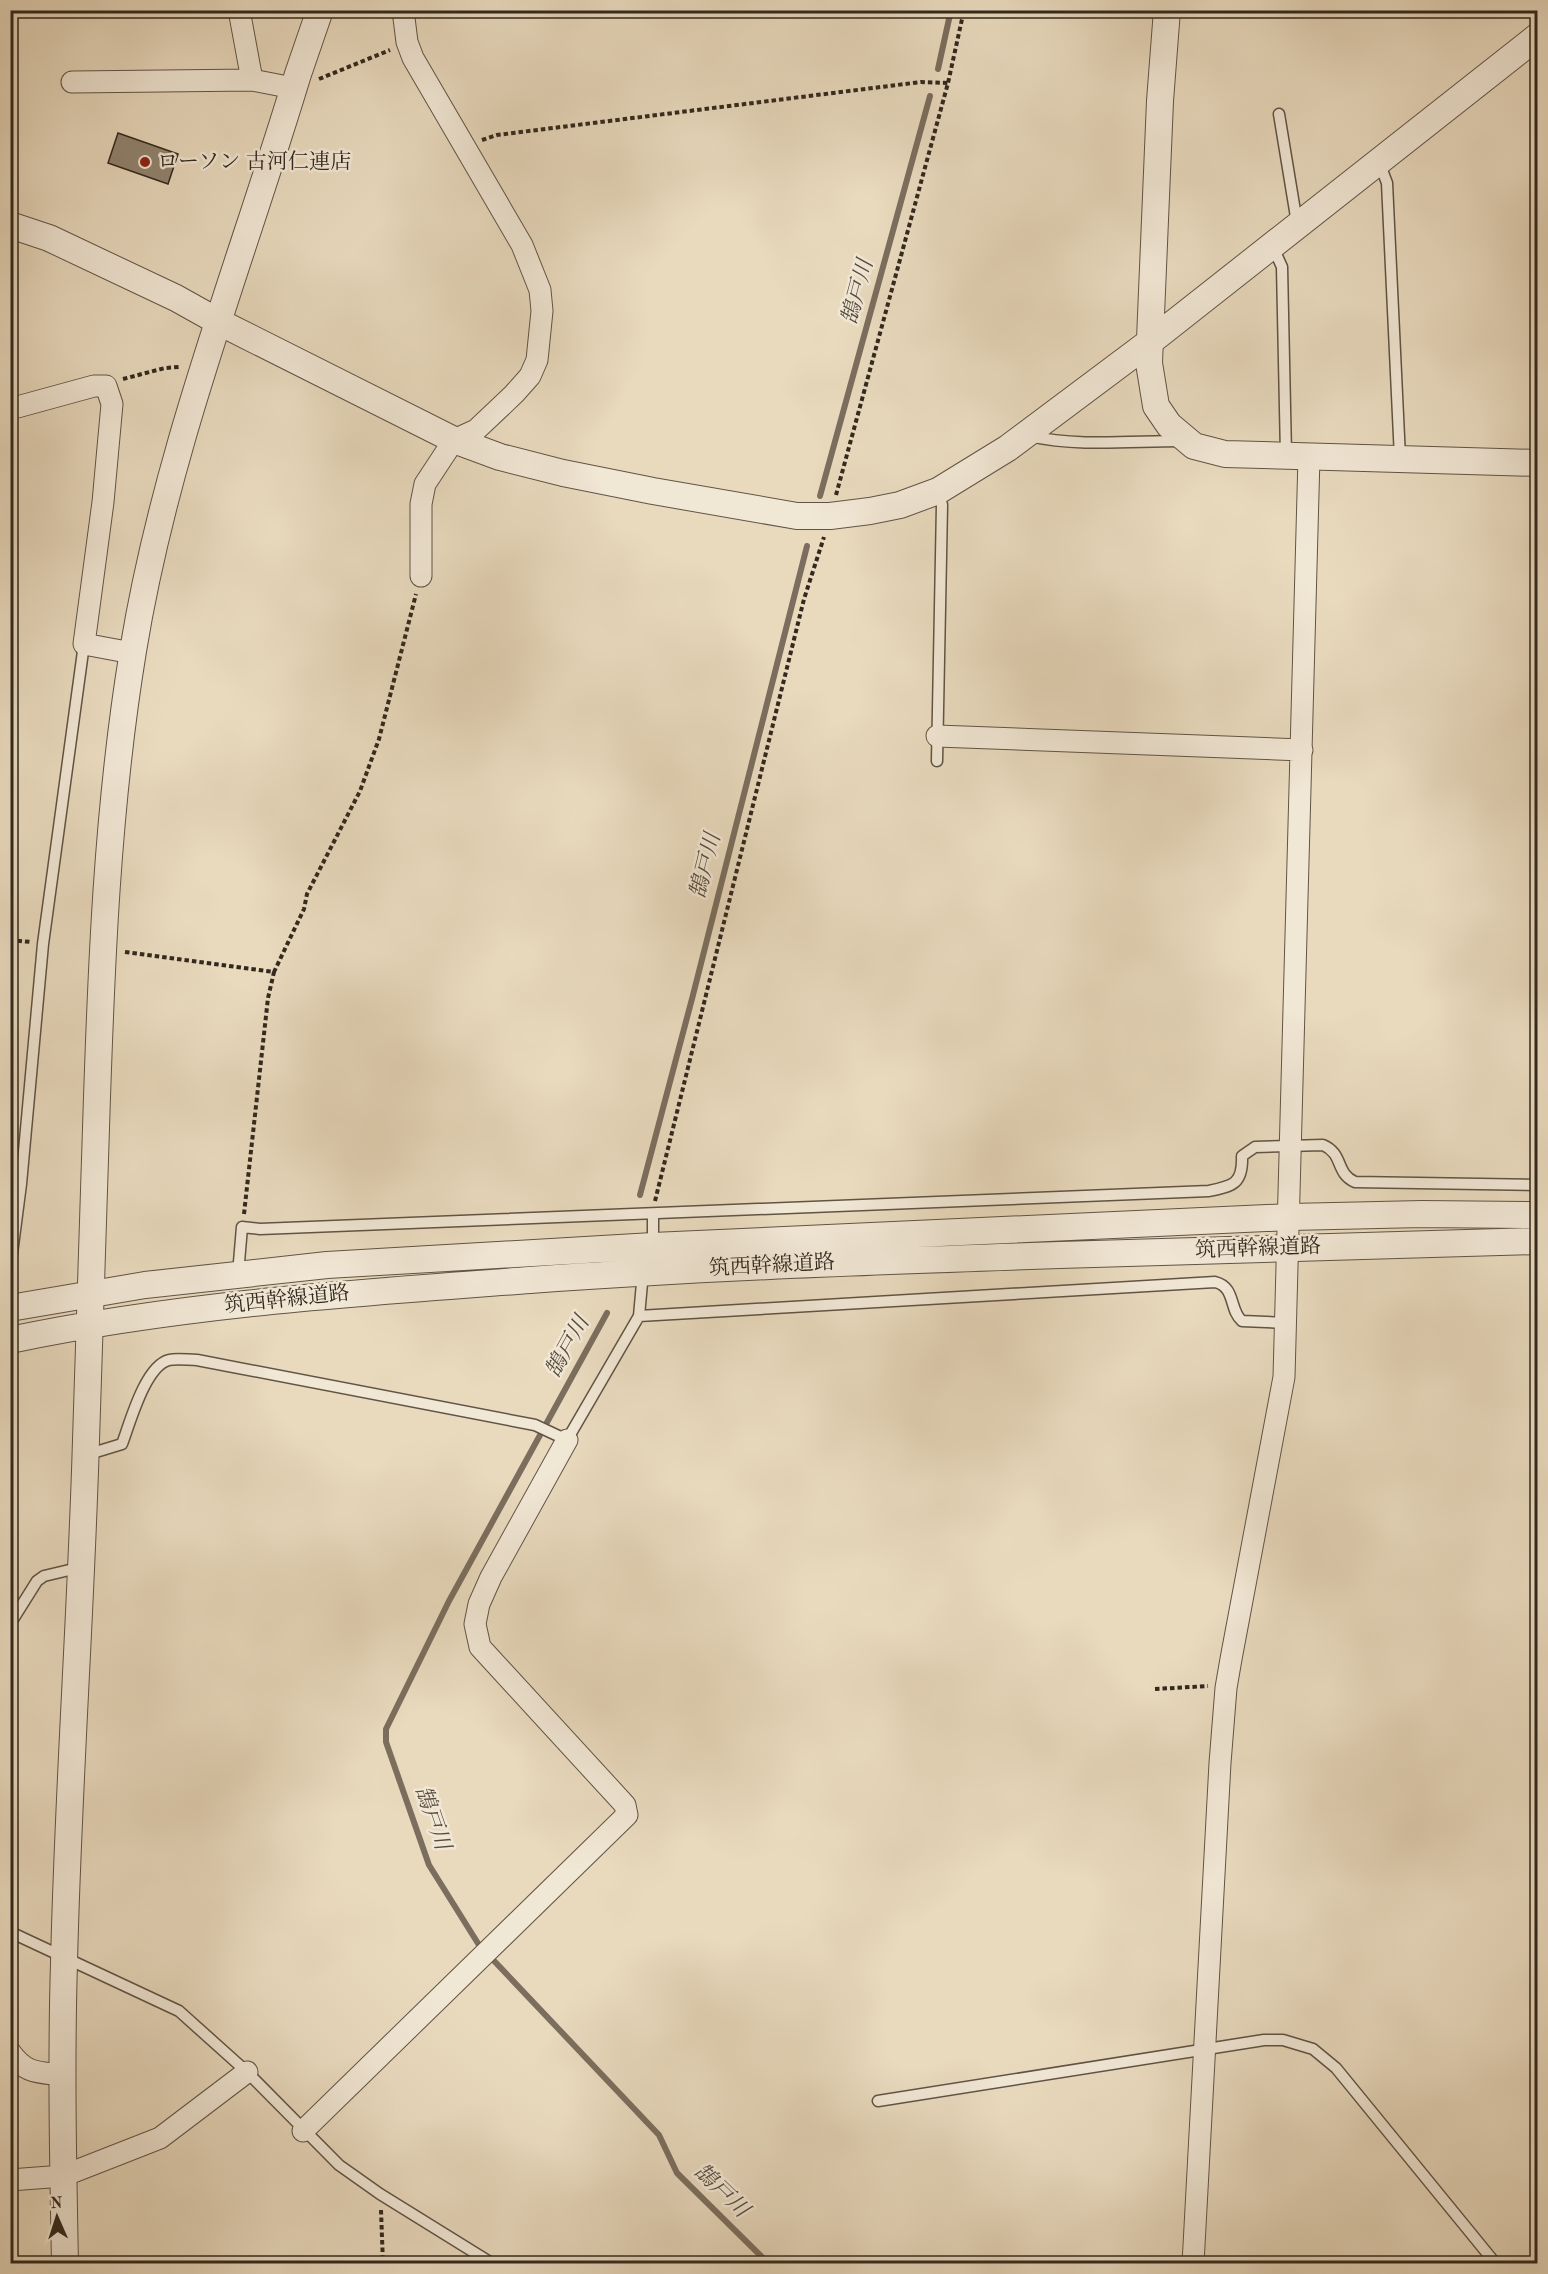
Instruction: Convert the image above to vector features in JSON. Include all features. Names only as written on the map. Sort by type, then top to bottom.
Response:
[{"type":"street","points":[[239,10],[252,80]]},
{"type":"street","points":[[65,2264],[62,2075],[64,1957],[82,1567],[103,950],[109,841],[132,653],[149,564],[173,466],[320,10]]},
{"type":"street","points":[[403,10],[407,42],[413,58],[522,245],[540,290],[542,311],[537,360],[530,376],[476,430],[454,440],[425,484],[421,504],[421,576]]},
{"type":"street","points":[[1167,10],[1160,101],[1149,363],[1156,406],[1169,425],[1194,446],[1225,454],[1538,463]]},
{"type":"street","points":[[10,225],[49,238],[176,298],[219,322],[454,440],[500,457],[563,473],[797,516],[830,516],[900,505],[938,491],[1026,435],[1151,341],[1538,36]]},
{"type":"street","points":[[72,82],[296,81]]},
{"type":"street","points":[[10,409],[94,386],[106,386],[111,404],[103,502],[84,644],[132,653]]},
{"type":"street","points":[[1194,2264],[1204,2049],[1226,1688],[1281,1400],[1286,1323],[1302,750],[1298,457]]},
{"type":"street","points":[[937,736],[1302,750]]},
{"type":"street","name":"筑西幹線道路","points":[[10,1308],[91,1293],[327,1265],[653,1245],[1290,1217],[1422,1214],[1538,1215]]},
{"type":"street","name":"筑西幹線道路","points":[[10,1340],[163,1313],[256,1303],[370,1292],[643,1272],[853,1262],[1538,1241]]},
{"type":"street","points":[[303,2131],[627,1815],[625,1805],[480,1647],[475,1624],[479,1604],[491,1577],[567,1440]]},
{"type":"street","points":[[10,2052],[19,2065],[35,2072],[62,2075]]},
{"type":"street","points":[[10,2181],[63,2176],[160,2138],[247,2072]]},
{"type":"lane","points":[[1279,114],[1298,226]]},
{"type":"lane","points":[[1379,161],[1387,183],[1400,458]]},
{"type":"lane","points":[[1272,245],[1282,267],[1298,457]]},
{"type":"lane","points":[[1026,435],[1047,440],[1114,443],[1188,441]]},
{"type":"lane","points":[[937,761],[942,505],[938,491]]},
{"type":"lane","points":[[10,1269],[21,1184],[43,944],[84,644]]},
{"type":"lane","points":[[238,1274],[242,1227],[260,1229],[1209,1191],[1229,1186],[1238,1180],[1242,1173],[1242,1156],[1255,1147],[1323,1145],[1331,1149],[1338,1158],[1346,1178],[1355,1182],[1538,1185]]},
{"type":"lane","points":[[653,1214],[653,1245]]},
{"type":"lane","points":[[86,1455],[122,1444],[146,1382],[155,1370],[168,1360],[197,1360],[535,1425],[567,1440],[639,1316],[643,1272]]},
{"type":"lane","points":[[639,1316],[1215,1282],[1226,1287],[1238,1317],[1242,1321],[1286,1323]]},
{"type":"lane","points":[[10,1624],[37,1581],[44,1576],[82,1567]]},
{"type":"lane","points":[[10,1932],[179,2011],[247,2072],[339,2165],[380,2194],[493,2264]]},
{"type":"lane","points":[[878,2101],[1204,2049],[1264,2040],[1283,2040],[1313,2049],[1336,2068],[1496,2264]]},
{"type":"path","points":[[653,1214],[804,599],[830,516],[948,82],[964,10]]},
{"type":"path","points":[[296,81],[320,79],[407,42]]},
{"type":"path","points":[[465,148],[497,135],[921,82],[948,82]]},
{"type":"path","points":[[106,386],[128,377],[179,367]]},
{"type":"path","points":[[242,1227],[268,998],[274,972],[304,909],[307,894],[360,791],[379,739],[421,576]]},
{"type":"path","points":[[103,950],[274,972]]},
{"type":"path","points":[[1155,1689],[1200,1685],[1226,1688]]},
{"type":"path","points":[[380,2194],[383,2264]]},
{"type":"building","points":[[118,133],[178,154],[168,184],[108,163]]},
{"type":"waterway","name":"鵠戸川","points":[[938,69],[951,10]]},
{"type":"waterway","name":"鵠戸川","points":[[820,496],[930,96]]},
{"type":"waterway","name":"鵠戸川","points":[[640,1195],[807,546]]},
{"type":"waterway","name":"鵠戸川","points":[[607,1313],[449,1601],[386,1729],[386,1742],[429,1865],[479,1945],[659,2135],[677,2173],[769,2264]]},
{"type":"place","name":"ローソン 古河仁連店","points":[[145,162]]}]
